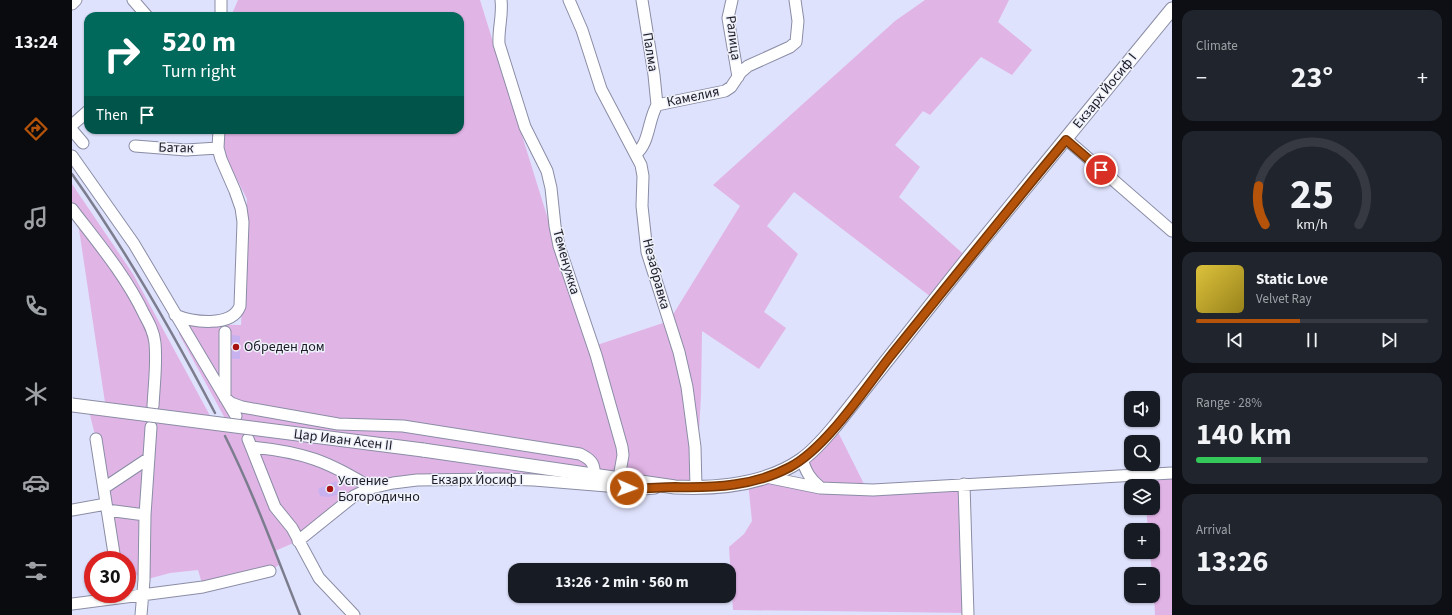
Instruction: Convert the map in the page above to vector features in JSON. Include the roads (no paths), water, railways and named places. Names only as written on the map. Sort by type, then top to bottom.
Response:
[{"type":"main road","name":"Екзарх Йосиф I","points":[[616,478],[675,487],[696,488],[732,485],[778,473],[802,460],[821,442],[850,408],[959,270],[1172,9]]},
{"type":"main road","name":"Цар Иван Асен II","points":[[72,405],[423,450],[616,478]]},
{"type":"street","points":[[72,4],[76,0]]},
{"type":"street","points":[[133,0],[144,12]]},
{"type":"street","points":[[220,0],[221,12]]},
{"type":"street","name":"Теменужка","points":[[501,0],[501,14],[498,34],[501,51],[525,127],[546,170],[551,188],[555,226],[559,246],[596,355],[622,446],[623,455],[616,478]]},
{"type":"street","name":"Незабравка","points":[[569,0],[582,30],[600,89],[641,165],[643,176],[642,206],[647,252],[679,352],[687,387],[695,447],[696,488]]},
{"type":"street","name":"Палма","points":[[642,0],[654,75],[657,105]]},
{"type":"street","name":"Ралица","points":[[732,0],[728,18],[738,77]]},
{"type":"street","name":"Камелия","points":[[636,154],[644,144],[652,112],[657,105],[725,91],[731,88],[748,66],[790,48],[796,42],[798,21],[795,0]]},
{"type":"street","points":[[72,125],[84,114]]},
{"type":"street","points":[[72,130],[83,143]]},
{"type":"street","points":[[175,315],[188,320],[209,321],[234,316],[238,313],[240,306],[243,222],[241,208],[221,159],[218,148],[219,134]]},
{"type":"street","points":[[1066,140],[1172,231]]},
{"type":"street","name":"Батак","points":[[135,146],[186,150],[218,148]]},
{"type":"street","points":[[72,156],[134,244],[236,416]]},
{"type":"street","points":[[72,209],[129,285],[152,330],[155,342],[153,406]]},
{"type":"street","points":[[225,332],[225,398]]},
{"type":"street","points":[[225,398],[231,403],[242,407],[332,423],[403,426],[580,454],[589,458],[593,463],[594,474]]},
{"type":"street","points":[[141,615],[144,596],[145,515],[151,427]]},
{"type":"street","points":[[96,439],[114,551]]},
{"type":"street","points":[[354,615],[319,578],[292,528],[275,507],[250,443],[300,454],[342,470],[371,488]]},
{"type":"street","points":[[104,488],[149,458]]},
{"type":"street","points":[[802,460],[806,472],[812,481],[820,488]]},
{"type":"street","points":[[497,461],[498,479]]},
{"type":"street","points":[[766,477],[820,488],[873,490],[1172,473]]},
{"type":"street","name":"Екзарх Йосиф I","points":[[298,541],[354,496],[371,488],[417,480],[498,479],[534,480],[643,489],[675,487]]},
{"type":"street","points":[[964,484],[968,615]]},
{"type":"street","points":[[72,510],[107,507],[145,515]]},
{"type":"street","points":[[136,596],[203,587],[270,571]]},
{"type":"street","points":[[72,604],[84,602]]},
{"type":"railway","points":[[72,174],[130,261],[148,291],[215,413]]},
{"type":"railway","points":[[225,436],[255,502],[300,615]]},
{"type":"place","name":"Обреден дом","points":[[236,347]]},
{"type":"place","name":"Успение Богородично","points":[[330,489]]}]
